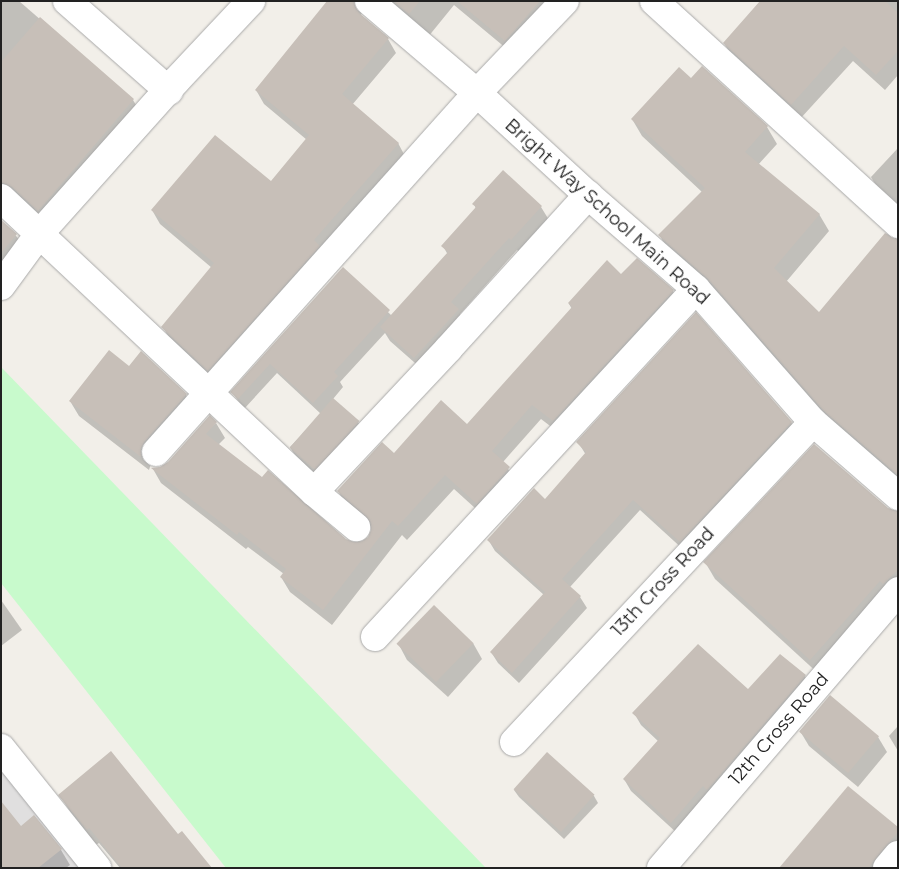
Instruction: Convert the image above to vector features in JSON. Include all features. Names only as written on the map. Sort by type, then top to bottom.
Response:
[{"type":"street","points":[[67,1],[168,91]]},
{"type":"street","points":[[1,286],[40,233],[251,1]]},
{"type":"street","name":"Bright Way School Main Road","points":[[369,1],[477,93],[588,195],[696,289],[813,422],[898,496]]},
{"type":"street","points":[[156,452],[477,93],[565,1]]},
{"type":"street","points":[[654,1],[898,224]]},
{"type":"street","points":[[314,492],[449,348],[588,195]]},
{"type":"street","points":[[1,198],[314,492],[356,527]]},
{"type":"street","points":[[374,637],[696,289]]},
{"type":"street","name":"13th Cross Road","points":[[514,742],[813,422]]},
{"type":"street","name":"12th Cross Road","points":[[661,868],[898,591]]},
{"type":"street","points":[[1,748],[97,868]]},
{"type":"street","points":[[886,868],[898,856]]},
{"type":"shaded area","points":[[1,747],[98,868],[1,868]]},
{"type":"green space","points":[[1,367],[486,868],[226,868],[1,583]]},
{"type":"building","points":[[327,1],[354,1],[359,13],[389,38],[342,94],[399,143],[314,240],[320,246],[208,371],[161,327],[214,263],[151,210],[215,135],[271,181],[309,135],[255,90]]},
{"type":"building","points":[[393,1],[420,1],[409,14]]},
{"type":"building","points":[[457,1],[540,1],[505,41]]},
{"type":"building","points":[[760,1],[885,1],[898,13],[898,51],[876,75],[844,46],[791,105],[723,43]]},
{"type":"building","points":[[40,17],[134,99],[38,211],[12,187],[1,183],[1,62]]},
{"type":"building","points":[[702,66],[768,126],[745,152],[820,214],[774,268],[819,312],[885,233],[898,239],[898,475],[824,411],[708,279],[658,235],[705,188],[631,119],[679,67],[691,78]]},
{"type":"building","points":[[503,170],[542,206],[511,240],[509,238],[451,302],[459,309],[414,358],[380,327],[448,252],[441,246],[476,207],[472,204]]},
{"type":"building","points":[[1,220],[17,234],[1,253]]},
{"type":"building","points":[[637,258],[674,290],[553,421],[532,405],[492,451],[510,467],[477,504],[445,475],[398,526],[392,521],[323,610],[280,577],[286,569],[239,532],[237,535],[151,468],[160,467],[168,462],[210,415],[217,422],[206,434],[262,477],[268,470],[346,539],[354,542],[362,541],[368,537],[371,530],[370,521],[337,491],[382,442],[394,453],[441,400],[467,424],[572,307],[568,303],[607,260],[621,274]]},
{"type":"building","points":[[343,267],[390,310],[334,372],[338,376],[313,403],[270,364],[238,399],[230,392]]},
{"type":"building","points":[[696,312],[792,422],[680,542],[633,500],[562,579],[581,596],[512,673],[490,652],[545,592],[487,540],[534,488],[545,499],[586,452],[576,442]]},
{"type":"building","points":[[109,350],[129,366],[141,351],[187,394],[144,442],[141,448],[141,457],[69,401]]},
{"type":"building","points":[[333,398],[359,421],[316,471],[290,448]]},
{"type":"building","points":[[814,444],[888,508],[898,511],[898,570],[883,584],[880,581],[810,660],[703,562]]},
{"type":"building","points":[[434,605],[474,643],[436,682],[396,644]]},
{"type":"building","points":[[698,644],[748,689],[780,654],[806,675],[707,790],[703,786],[671,823],[623,779],[660,738],[632,713]]},
{"type":"building","points":[[830,695],[879,736],[848,773],[799,732]]},
{"type":"building","points":[[111,751],[178,834],[182,831],[212,868],[122,868],[89,828],[87,830],[58,795]]},
{"type":"building","points":[[547,752],[595,795],[561,832],[514,789]]},
{"type":"building","points":[[848,786],[898,827],[898,832],[868,868],[779,868]]},
{"type":"building","points":[[1,801],[21,826],[34,815],[62,849],[38,868],[1,868]]}]
